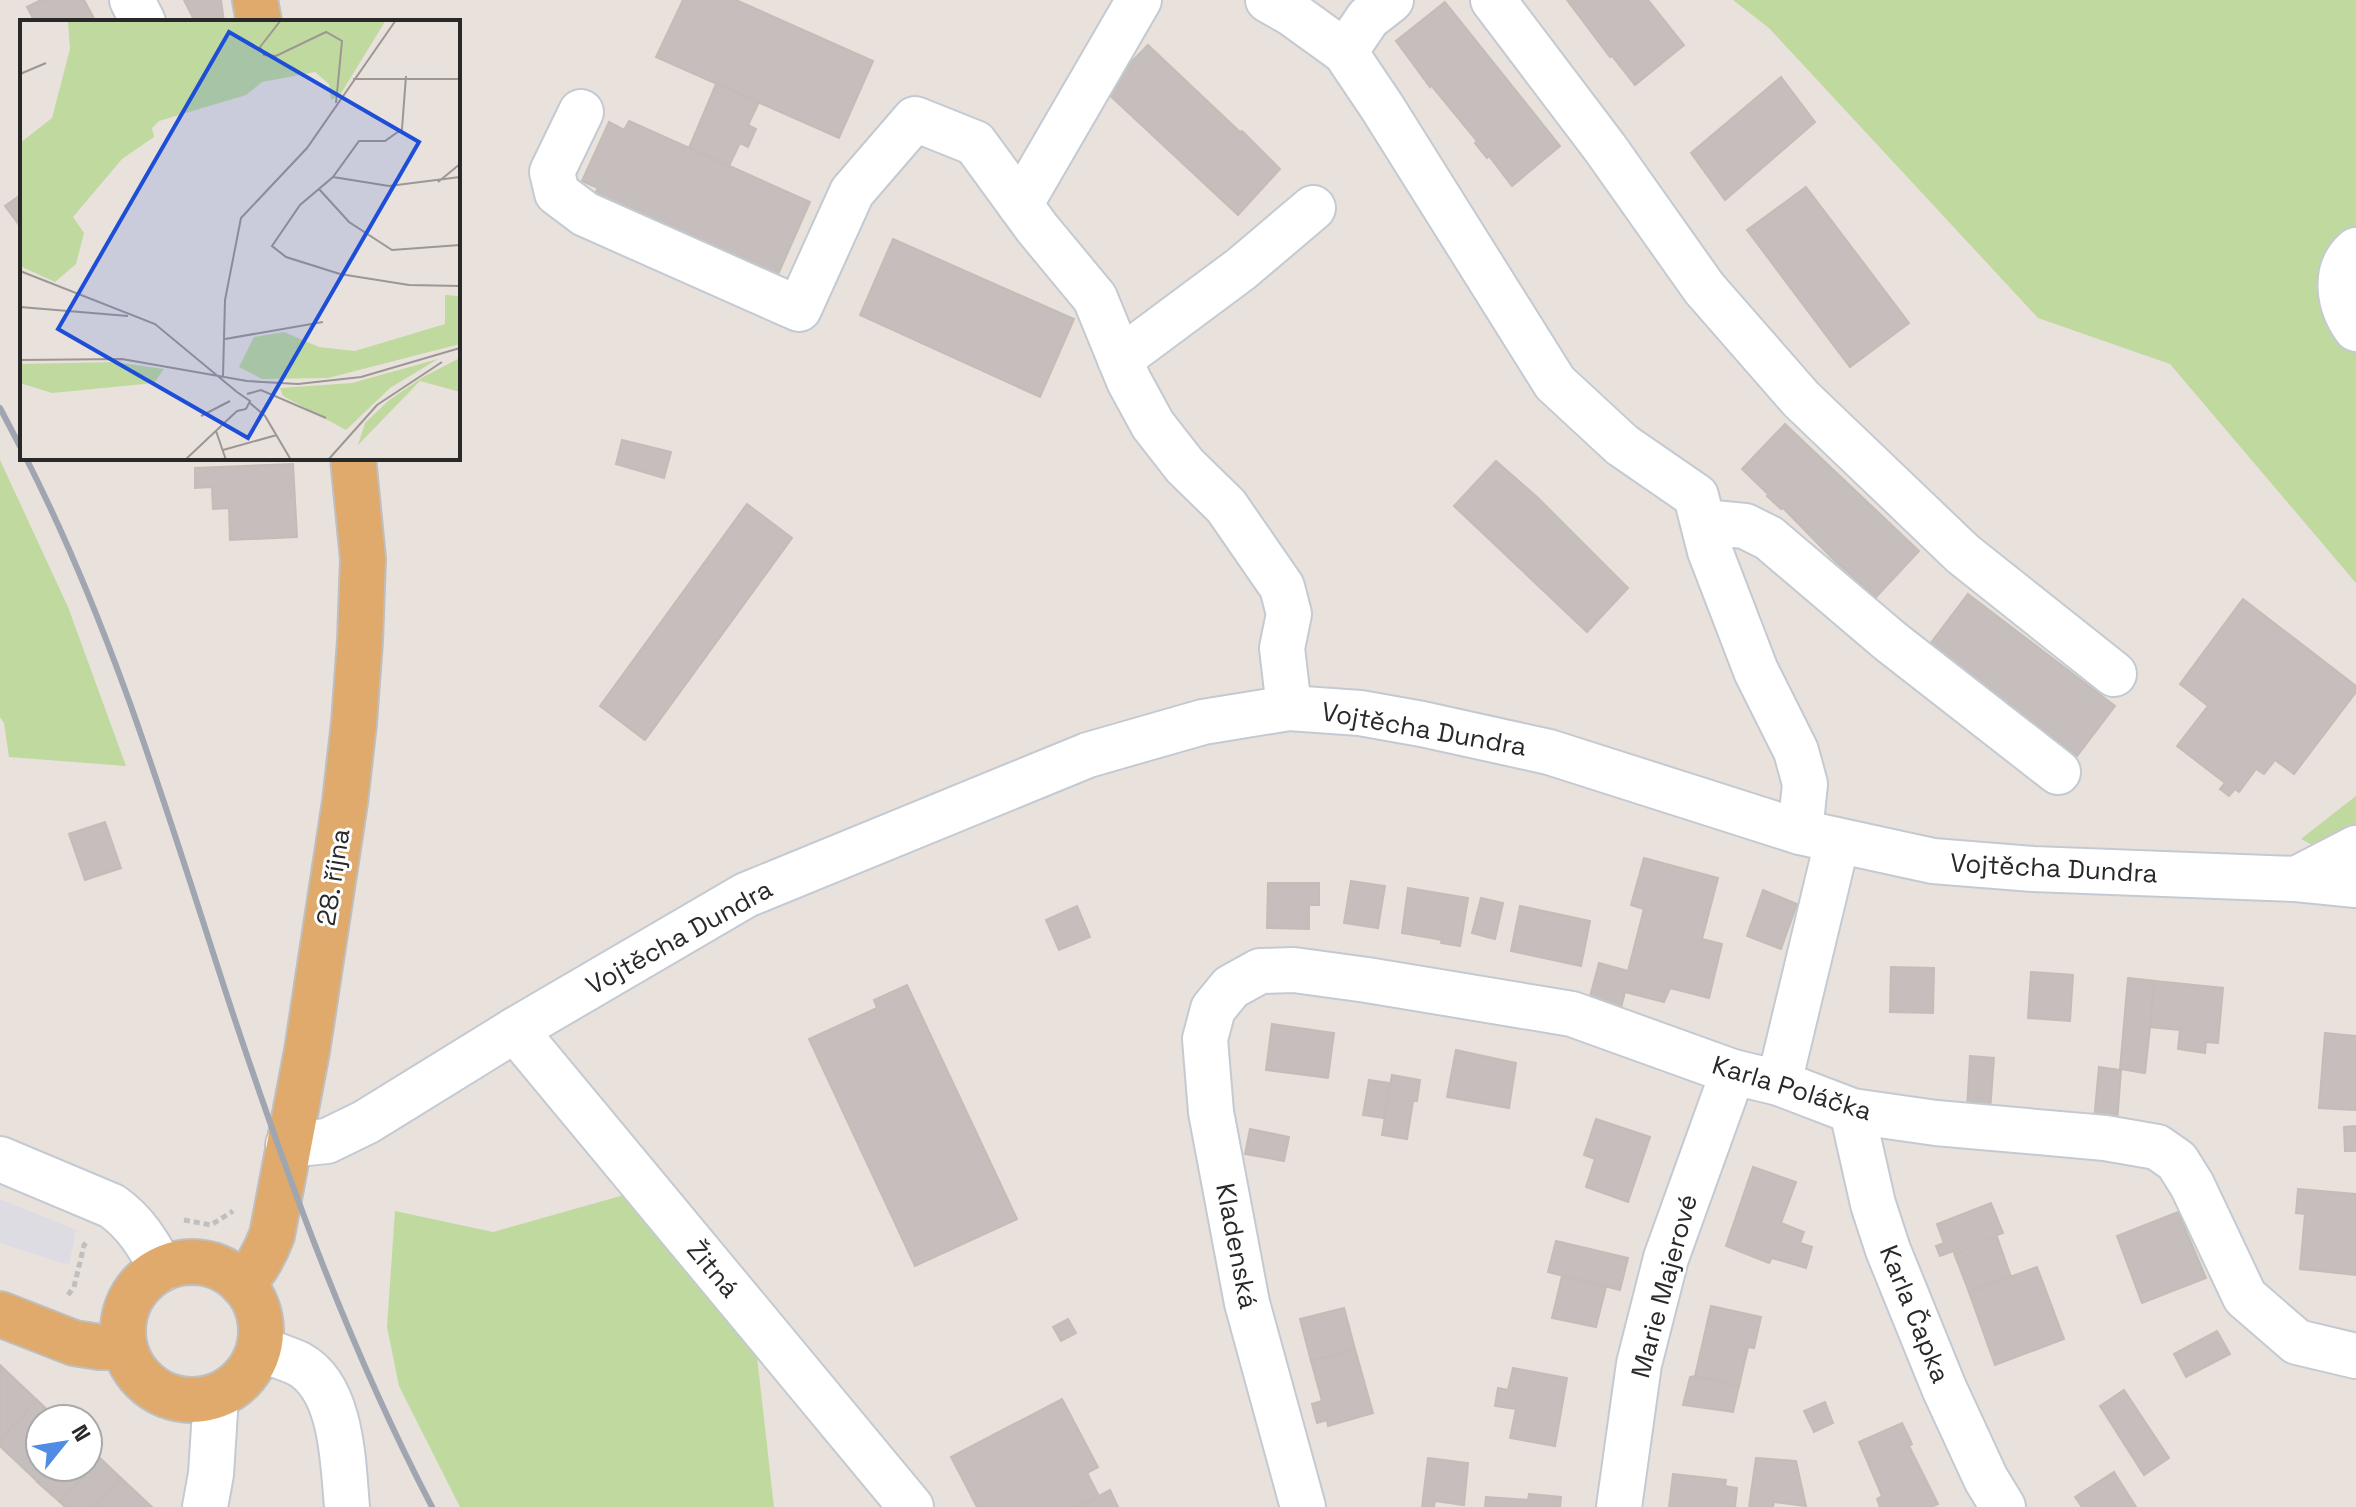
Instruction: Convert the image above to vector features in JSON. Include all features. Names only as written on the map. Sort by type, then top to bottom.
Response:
[{"type":"main road","points":[[255,0],[259,20]]},
{"type":"main road","name":"28. října","points":[[242,1284],[265,1255],[272,1235],[307,1051],[345,802],[354,723],[363,559],[353,460]]},
{"type":"main road","points":[[198,1262],[230,1273],[242,1284],[255,1303],[261,1326],[259,1349],[247,1373],[238,1382],[216,1396],[183,1400],[152,1388],[140,1377],[124,1347],[123,1322],[130,1299],[146,1280],[162,1269],[198,1262]]},
{"type":"main road","points":[[0,1314],[74,1343],[124,1347]]},
{"type":"street","points":[[132,0],[142,20]]},
{"type":"street","points":[[1020,205],[1139,0]]},
{"type":"street","points":[[1268,0],[1345,52],[1555,383],[1622,445],[1696,496],[1710,551],[1756,671],[1796,751],[1819,837],[1779,1083]]},
{"type":"street","points":[[1345,52],[1368,18],[1391,0]]},
{"type":"street","points":[[1493,0],[1605,148],[1704,288],[1801,399],[1963,554],[2114,674]]},
{"type":"street","points":[[581,112],[552,172],[557,193],[585,214],[799,309],[852,192],[915,119],[975,143],[1095,298],[1129,381],[1153,425],[1185,466],[1226,506],[1282,587],[1289,614],[1282,648],[1289,708]]},
{"type":"street","points":[[1120,359],[1241,269],[1313,208]]},
{"type":"street","points":[[2356,250],[2347,258],[2339,287],[2347,316],[2356,329]]},
{"type":"street","points":[[1703,522],[1745,526],[1769,538],[1890,641],[2058,772]]},
{"type":"street","name":"Vojtěcha Dundra","points":[[288,1145],[327,1141],[366,1122],[515,1030],[760,889],[1088,755],[1203,722],[1289,708],[1376,716],[1549,752],[1819,837],[1933,861],[2033,869],[2296,879],[2356,885]]},
{"type":"street","points":[[2296,879],[2356,848]]},
{"type":"street","name":"Karla Poláčka","points":[[1231,987],[1260,971],[1294,970],[1572,1014],[1733,1072],[1779,1083],[1852,1111],[1936,1123],[2105,1138],[2157,1147],[2177,1161],[2192,1185],[2245,1297],[2297,1342],[2356,1356]]},
{"type":"street","name":"Kladenská","points":[[1231,987],[1213,1009],[1205,1039],[1211,1112],[1247,1303],[1303,1507]]},
{"type":"street","name":"Žitná","points":[[515,1030],[911,1507]]},
{"type":"street","name":"Marie Majerové","points":[[1619,1507],[1639,1364],[1666,1258],[1733,1072]]},
{"type":"street","name":"Karla Čapka","points":[[1852,1111],[1873,1204],[1888,1250],[1944,1388],[1986,1479],[2003,1507]]},
{"type":"street","points":[[0,1159],[112,1206],[140,1231],[162,1269]]},
{"type":"street","points":[[259,1349],[300,1365],[314,1376],[323,1389],[335,1416],[341,1443],[347,1507]]},
{"type":"street","points":[[205,1507],[211,1474],[216,1396]]},
{"type":"shaded area","points":[[0,1199],[76,1230],[69,1265],[0,1243]]},
{"type":"green space","points":[[1733,0],[2356,0],[2356,583],[2170,364],[2038,318],[1769,28]]},
{"type":"green space","points":[[0,460],[68,607],[126,766],[9,757],[4,723],[0,717]]},
{"type":"green space","points":[[2356,796],[2356,868],[2301,839]]},
{"type":"green space","points":[[624,1195],[757,1357],[774,1507],[460,1507],[399,1386],[387,1327],[395,1211],[493,1232]]},
{"type":"building","points":[[41,0],[84,0],[95,20],[34,20],[27,7]]},
{"type":"building","points":[[184,0],[221,0],[224,20],[194,20]]},
{"type":"building","points":[[683,0],[736,0],[873,61],[839,138],[656,57]]},
{"type":"building","points":[[1567,0],[1648,0],[1684,45],[1635,85]]},
{"type":"building","points":[[1445,2],[1560,146],[1512,186],[1396,41]]},
{"type":"building","points":[[1148,45],[1280,169],[1238,215],[1104,90]]},
{"type":"building","points":[[1781,77],[1815,122],[1725,200],[1691,153]]},
{"type":"building","points":[[716,84],[759,102],[748,125],[756,129],[748,147],[740,143],[729,166],[689,148]]},
{"type":"building","points":[[629,121],[810,202],[776,279],[593,197],[598,188],[582,181],[609,122],[624,130]]},
{"type":"building","points":[[1806,187],[1909,323],[1850,367],[1747,230]]},
{"type":"building","points":[[20,195],[20,226],[5,206]]},
{"type":"building","points":[[893,239],[1074,319],[1040,397],[860,315]]},
{"type":"building","points":[[1785,424],[1919,551],[1876,597],[1742,469]]},
{"type":"building","points":[[622,440],[671,452],[664,478],[616,464]]},
{"type":"building","points":[[1496,461],[1537,497],[1628,588],[1587,632],[1454,506]]},
{"type":"building","points":[[293,464],[297,537],[230,540],[229,508],[213,509],[212,487],[195,488],[195,468]]},
{"type":"building","points":[[747,504],[792,538],[645,740],[600,706]]},
{"type":"building","points":[[1968,594],[2115,706],[2077,756],[1930,644]]},
{"type":"building","points":[[2243,599],[2356,686],[2356,692],[2294,774],[2275,760],[2264,774],[2256,769],[2239,792],[2235,789],[2229,796],[2220,789],[2225,783],[2177,746],[2208,706],[2180,684]]},
{"type":"building","points":[[105,822],[121,868],[85,880],[69,834]]},
{"type":"building","points":[[1644,858],[1718,878],[1702,939],[1722,944],[1709,998],[1670,988],[1664,1002],[1625,992],[1620,1012],[1588,1004],[1599,963],[1628,971],[1644,909],[1631,905]]},
{"type":"building","points":[[1351,881],[1385,886],[1378,928],[1344,923]]},
{"type":"building","points":[[1268,883],[1319,883],[1319,905],[1309,905],[1309,929],[1267,928]]},
{"type":"building","points":[[1408,888],[1468,898],[1460,946],[1402,933]]},
{"type":"building","points":[[1763,890],[1797,904],[1781,949],[1747,936]]},
{"type":"building","points":[[1481,898],[1503,903],[1495,939],[1472,933]]},
{"type":"building","points":[[1077,906],[1090,937],[1059,950],[1046,920]]},
{"type":"building","points":[[1520,906],[1590,921],[1581,966],[1511,951]]},
{"type":"building","points":[[1891,967],[1934,968],[1933,1013],[1890,1012]]},
{"type":"building","points":[[2031,972],[2073,975],[2070,1021],[2028,1018]]},
{"type":"building","points":[[2128,978],[2155,981],[2145,1073],[2120,1069]]},
{"type":"building","points":[[2155,981],[2223,988],[2218,1043],[2206,1042],[2205,1053],[2178,1049],[2180,1030],[2150,1027]]},
{"type":"building","points":[[907,985],[1017,1219],[915,1266],[809,1039],[877,1008],[874,1000]]},
{"type":"building","points":[[1272,1024],[1334,1033],[1328,1078],[1266,1070]]},
{"type":"building","points":[[2325,1033],[2356,1036],[2356,1110],[2319,1108]]},
{"type":"building","points":[[1456,1050],[1516,1063],[1509,1108],[1447,1097]]},
{"type":"building","points":[[1970,1056],[1994,1058],[1990,1112],[1967,1110]]},
{"type":"building","points":[[2099,1067],[2121,1070],[2117,1123],[2094,1121]]},
{"type":"building","points":[[1392,1075],[1420,1080],[1407,1139],[1382,1135]]},
{"type":"building","points":[[1369,1080],[1390,1083],[1384,1118],[1363,1115]]},
{"type":"building","points":[[1596,1119],[1650,1137],[1628,1202],[1586,1187],[1595,1159],[1584,1155]]},
{"type":"building","points":[[2356,1126],[2356,1151],[2345,1151],[2344,1127]]},
{"type":"building","points":[[1250,1129],[1289,1137],[1284,1161],[1245,1154]]},
{"type":"building","points":[[1753,1167],[1796,1182],[1781,1223],[1804,1232],[1800,1243],[1812,1247],[1806,1268],[1772,1258],[1769,1263],[1726,1246]]},
{"type":"building","points":[[2298,1189],[2356,1194],[2356,1275],[2300,1269],[2305,1214],[2296,1213]]},
{"type":"building","points":[[1991,1203],[2003,1233],[1940,1256],[1936,1246],[1944,1243],[1937,1224]]},
{"type":"building","points":[[2178,1212],[2206,1278],[2142,1303],[2117,1236]]},
{"type":"building","points":[[1997,1237],[2011,1277],[1969,1292],[1954,1253]]},
{"type":"building","points":[[1556,1241],[1628,1258],[1620,1290],[1548,1272]]},
{"type":"building","points":[[2037,1267],[2064,1339],[1995,1365],[1969,1292]]},
{"type":"building","points":[[1562,1276],[1606,1287],[1596,1327],[1552,1318]]},
{"type":"building","points":[[1711,1306],[1761,1317],[1754,1348],[1748,1347],[1739,1386],[1695,1376]]},
{"type":"building","points":[[1344,1308],[1355,1349],[1311,1361],[1300,1319]]},
{"type":"building","points":[[1068,1319],[1076,1333],[1061,1341],[1053,1327]]},
{"type":"building","points":[[2217,1331],[2230,1354],[2186,1377],[2174,1354]]},
{"type":"building","points":[[1355,1349],[1373,1413],[1328,1426],[1327,1420],[1317,1423],[1312,1404],[1322,1401],[1311,1361]]},
{"type":"building","points":[[0,1365],[37,1400],[24,1403],[24,1414],[0,1440]]},
{"type":"building","points":[[1513,1368],[1567,1378],[1555,1446],[1510,1438],[1516,1409],[1495,1406],[1498,1388],[1508,1390]]},
{"type":"building","points":[[1690,1377],[1739,1386],[1733,1412],[1683,1405]]},
{"type":"building","points":[[2124,1390],[2169,1458],[2144,1475],[2100,1406]]},
{"type":"building","points":[[1062,1399],[1098,1467],[1087,1473],[1099,1496],[1077,1507],[977,1507],[951,1457]]},
{"type":"building","points":[[1825,1402],[1833,1423],[1814,1432],[1804,1411]]},
{"type":"building","points":[[24,1414],[24,1469],[0,1446],[0,1440]]},
{"type":"building","points":[[1902,1423],[1912,1444],[1909,1446],[1938,1504],[1931,1507],[1880,1507],[1877,1499],[1882,1496],[1859,1442]]},
{"type":"building","points":[[1428,1458],[1468,1463],[1464,1505],[1435,1501],[1434,1507],[1422,1507]]},
{"type":"building","points":[[1756,1458],[1796,1461],[1806,1506],[1774,1502],[1773,1507],[1749,1507]]},
{"type":"building","points":[[104,1462],[121,1478],[94,1507],[65,1507],[60,1502],[77,1483],[104,1483]]},
{"type":"building","points":[[2114,1472],[2136,1507],[2082,1507],[2075,1497]]},
{"type":"building","points":[[1673,1474],[1726,1480],[1725,1486],[1737,1488],[1735,1507],[1669,1507]]},
{"type":"building","points":[[121,1478],[152,1507],[94,1507]]},
{"type":"building","points":[[38,1483],[77,1483],[60,1502]]},
{"type":"building","points":[[1110,1490],[1118,1507],[1077,1507],[1099,1496]]},
{"type":"building","points":[[1529,1494],[1561,1497],[1560,1507],[1485,1507],[1486,1497],[1528,1500]]},
{"type":"railway","points":[[0,408],[20,446]]},
{"type":"railway","points":[[27,460],[86,590],[138,726],[251,1066],[320,1259],[373,1384],[432,1507]]}]
